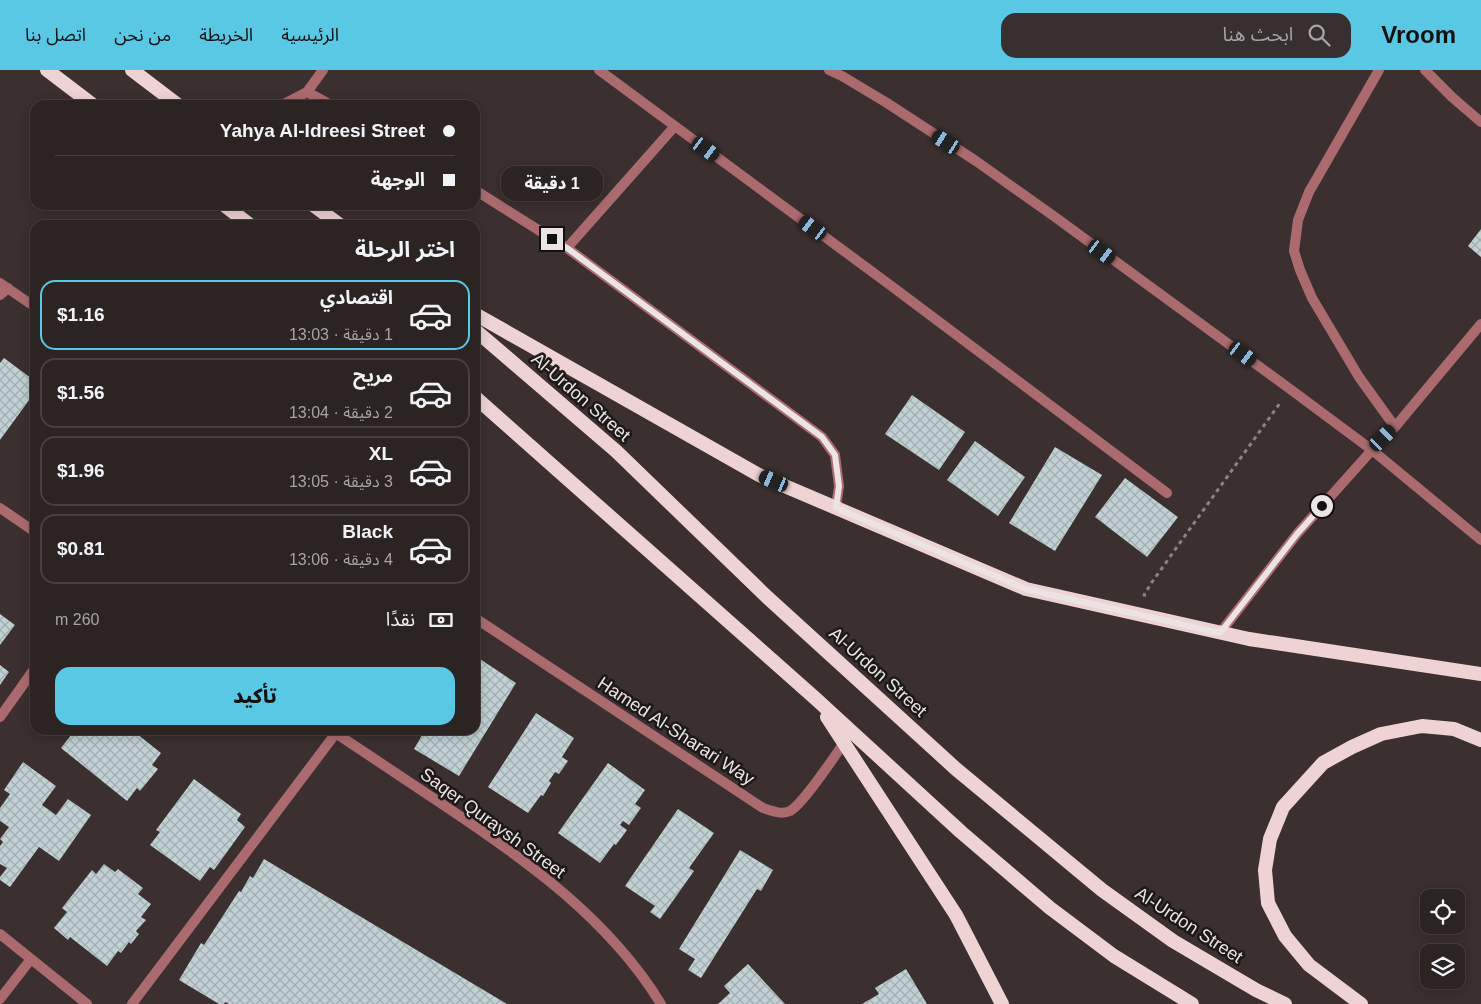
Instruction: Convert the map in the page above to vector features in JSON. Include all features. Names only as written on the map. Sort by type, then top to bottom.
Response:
[{"type":"highway","points":[[47,70],[86,100]]},
{"type":"highway","points":[[132,70],[171,100]]},
{"type":"highway","points":[[230,210],[244,220]]},
{"type":"highway","points":[[320,210],[333,220]]},
{"type":"highway","points":[[480,317],[759,475],[1026,589],[1249,639],[1481,674]]},
{"type":"highway","name":"Al-Urdon Street","points":[[480,334],[616,451],[768,597],[956,769],[1086,878],[1173,940],[1256,990],[1285,1004]]},
{"type":"highway","points":[[480,401],[816,699],[961,832],[1050,908],[1114,956],[1192,1004]]},
{"type":"highway","points":[[816,699],[956,915],[1002,1004]]},
{"type":"highway","points":[[1361,1004],[1309,965],[1285,936],[1268,903],[1266,862],[1270,839],[1283,807],[1323,764],[1352,747],[1381,734],[1422,726],[1454,730],[1481,740]]},
{"type":"street","points":[[292,100],[307,92],[323,70]]},
{"type":"street","points":[[599,70],[1167,493]]},
{"type":"street","points":[[829,70],[887,103],[976,161],[1372,450],[1481,540]]},
{"type":"street","points":[[1379,70],[1309,192],[1298,220],[1294,251],[1312,298],[1359,377],[1395,427]]},
{"type":"street","points":[[1425,70],[1481,122]]},
{"type":"street","points":[[307,92],[322,100]]},
{"type":"street","points":[[567,248],[675,126]]},
{"type":"street","points":[[480,193],[567,248],[822,437],[835,455],[839,486],[836,508]]},
{"type":"street","points":[[0,296],[4,285],[30,303]]},
{"type":"street","points":[[1220,633],[1297,534],[1395,427],[1481,324]]},
{"type":"street","points":[[0,508],[30,529]]},
{"type":"street","name":"Hamed Al-Sharari Way","points":[[480,621],[763,808],[776,813],[790,811],[802,801],[844,743]]},
{"type":"street","points":[[0,717],[30,675]]},
{"type":"street","points":[[132,1004],[332,735]]},
{"type":"street","name":"Saqer Quraysh Street","points":[[338,735],[501,844],[542,875],[608,934],[661,1004]]},
{"type":"street","points":[[0,934],[87,1004]]},
{"type":"street","points":[[0,999],[31,959]]},
{"type":"path","points":[[1152,582],[1290,389]]},
{"type":"building","points":[[1481,229],[1481,257],[1468,246]]},
{"type":"building","points":[[4,358],[30,377],[30,399],[0,440],[0,363]]},
{"type":"building","points":[[912,395],[965,432],[939,470],[885,434]]},
{"type":"building","points":[[975,441],[1025,477],[998,516],[947,480]]},
{"type":"building","points":[[1055,447],[1102,475],[1055,551],[1009,523]]},
{"type":"building","points":[[1125,478],[1178,517],[1147,557],[1095,517]]},
{"type":"building","points":[[0,614],[15,625],[0,645]]},
{"type":"building","points":[[480,659],[516,683],[459,776],[414,749],[422,735],[480,735]]},
{"type":"building","points":[[0,665],[9,672],[0,685]]},
{"type":"building","points":[[536,713],[574,738],[562,757],[568,761],[559,774],[555,772],[543,796],[541,795],[528,813],[488,787]]},
{"type":"building","points":[[71,735],[138,735],[161,753],[152,765],[158,769],[140,791],[137,788],[127,801],[61,748]]},
{"type":"building","points":[[23,762],[56,786],[42,805],[56,815],[68,799],[91,815],[59,861],[39,847],[10,887],[0,880],[0,877],[7,868],[0,864],[0,846],[3,842],[0,839],[9,827],[0,821],[0,808],[10,794],[4,790]]},
{"type":"building","points":[[608,763],[645,790],[635,804],[641,808],[629,825],[623,821],[620,825],[627,830],[600,863],[558,833]]},
{"type":"building","points":[[194,779],[241,814],[237,820],[245,827],[214,870],[210,867],[200,881],[150,845],[160,832],[156,830]]},
{"type":"building","points":[[678,809],[714,833],[689,868],[694,871],[660,919],[650,912],[655,906],[625,886]]},
{"type":"building","points":[[740,850],[773,870],[761,891],[757,889],[701,978],[688,970],[695,959],[679,949]]},
{"type":"building","points":[[264,859],[507,1004],[229,1004],[225,1002],[224,1004],[219,1004],[179,980],[201,943],[204,945],[239,891],[241,892],[250,876],[253,878]]},
{"type":"building","points":[[104,864],[115,872],[118,869],[143,888],[138,894],[151,904],[141,917],[146,920],[136,931],[139,934],[131,944],[129,942],[121,953],[118,951],[107,966],[70,937],[68,940],[54,928],[67,912],[62,908],[92,870],[96,874]]},
{"type":"building","points":[[748,964],[785,1004],[718,1004],[730,993],[724,986]]},
{"type":"building","points":[[906,969],[927,1004],[862,1004],[879,994],[875,988]]},
{"type":"route","points":[[552,239],[567,248],[822,437],[835,455],[839,486],[836,508],[1026,589],[1220,633],[1279,556],[1322,506]]}]
